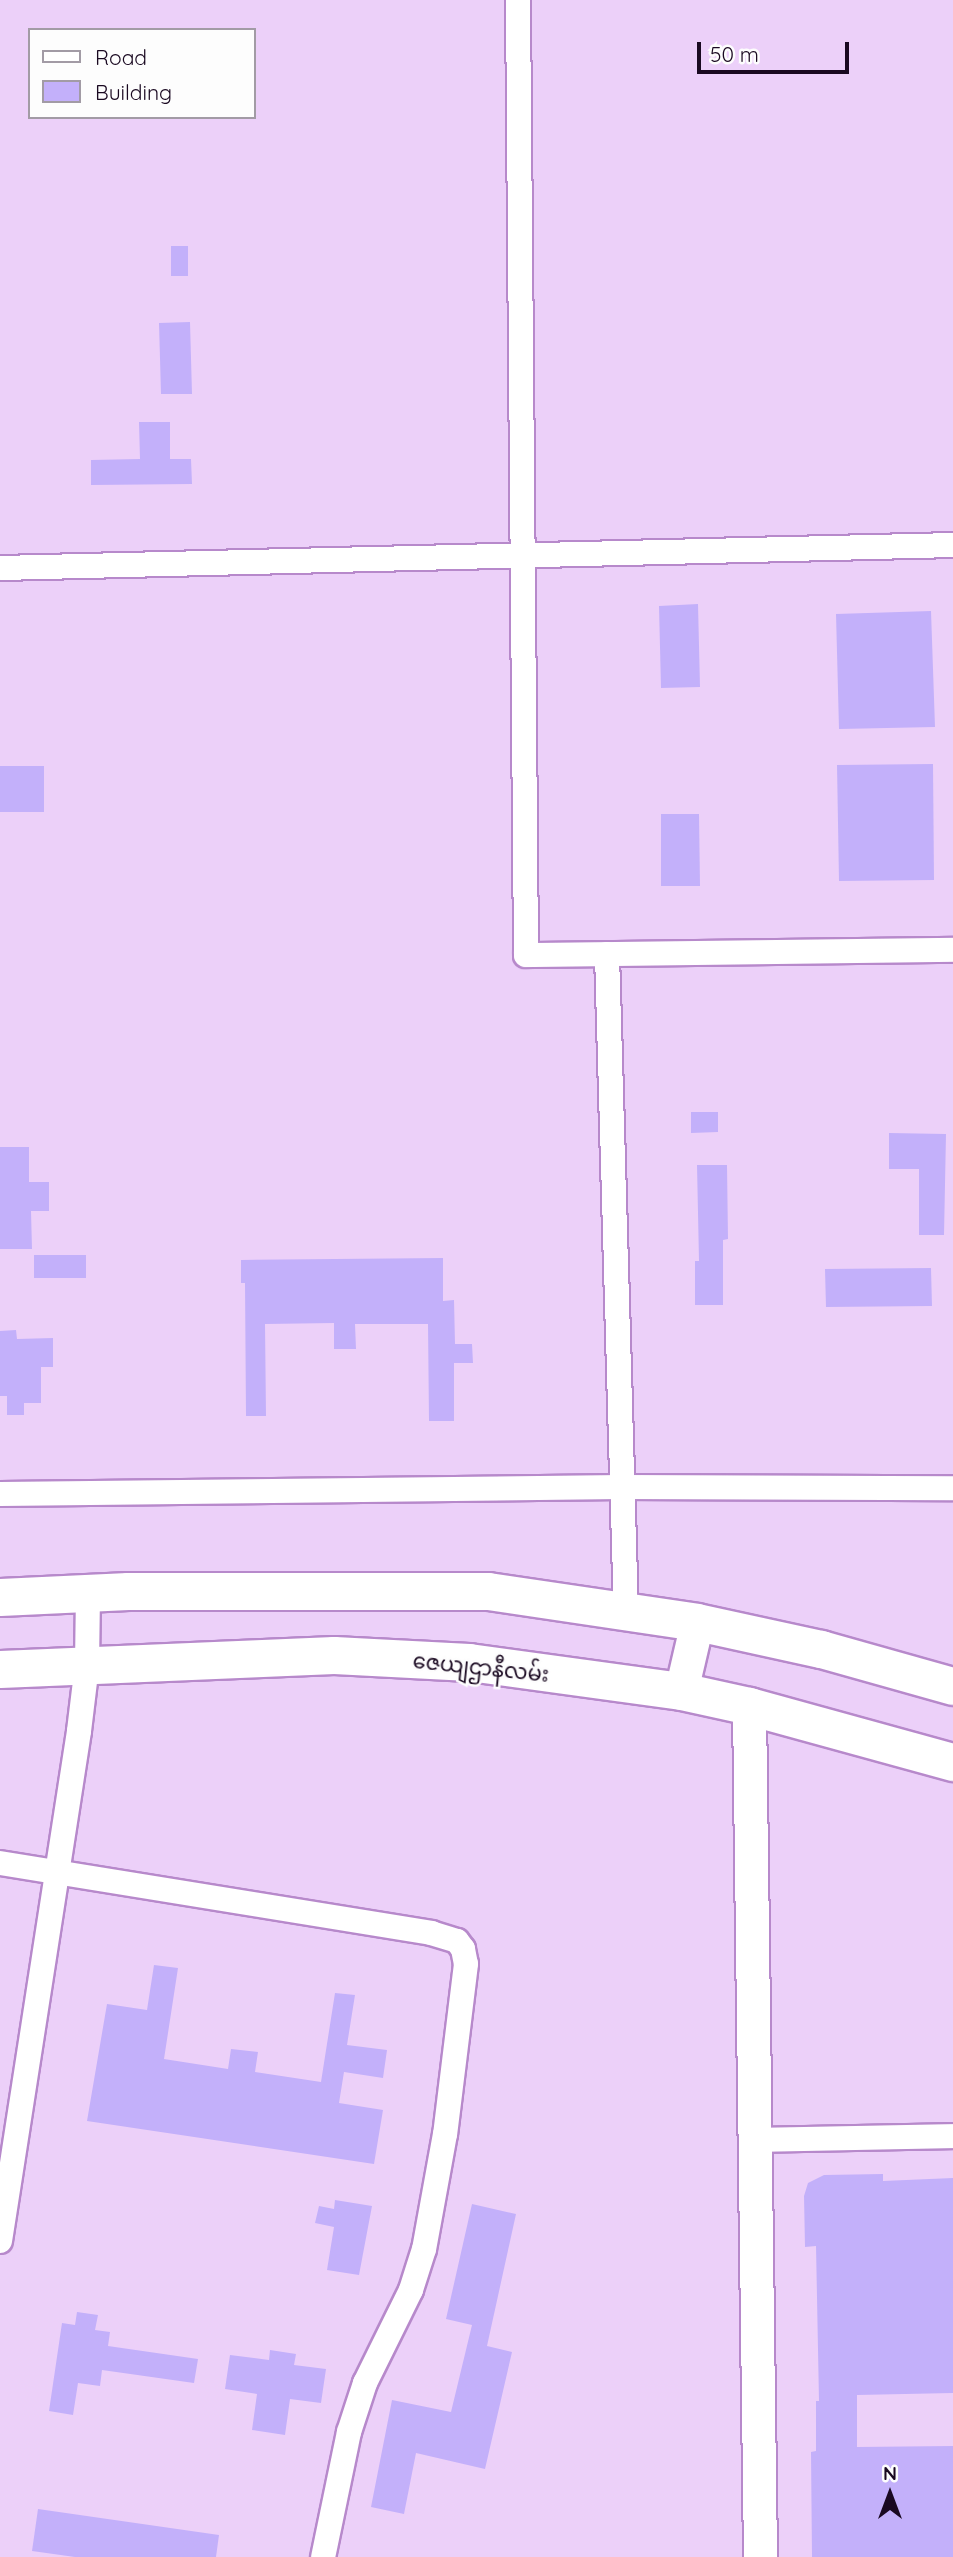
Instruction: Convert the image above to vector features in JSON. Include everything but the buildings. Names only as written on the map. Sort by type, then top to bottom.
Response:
[{"type":"main road","points":[[0,1597],[88,1593],[488,1591],[697,1622],[821,1649],[953,1686]]},
{"type":"main road","name":"ဇေယျဌာနီလမ်း","points":[[0,1669],[334,1655],[469,1662],[681,1692],[749,1706],[953,1762]]},
{"type":"street","points":[[519,0],[526,955],[953,950]]},
{"type":"street","points":[[0,568],[953,545]]},
{"type":"street","points":[[607,954],[626,1612]]},
{"type":"street","points":[[0,1494],[622,1487],[953,1488]]},
{"type":"street","points":[[0,2241],[87,1665],[88,1593]]},
{"type":"street","points":[[681,1692],[697,1622]]},
{"type":"street","points":[[749,1706],[752,2140],[760,2557]]},
{"type":"street","points":[[0,1863],[431,1933],[457,1941],[463,1949],[466,1964],[445,2134],[424,2249],[411,2290],[365,2383],[349,2432],[323,2557]]},
{"type":"street","points":[[752,2140],[953,2136]]}]
